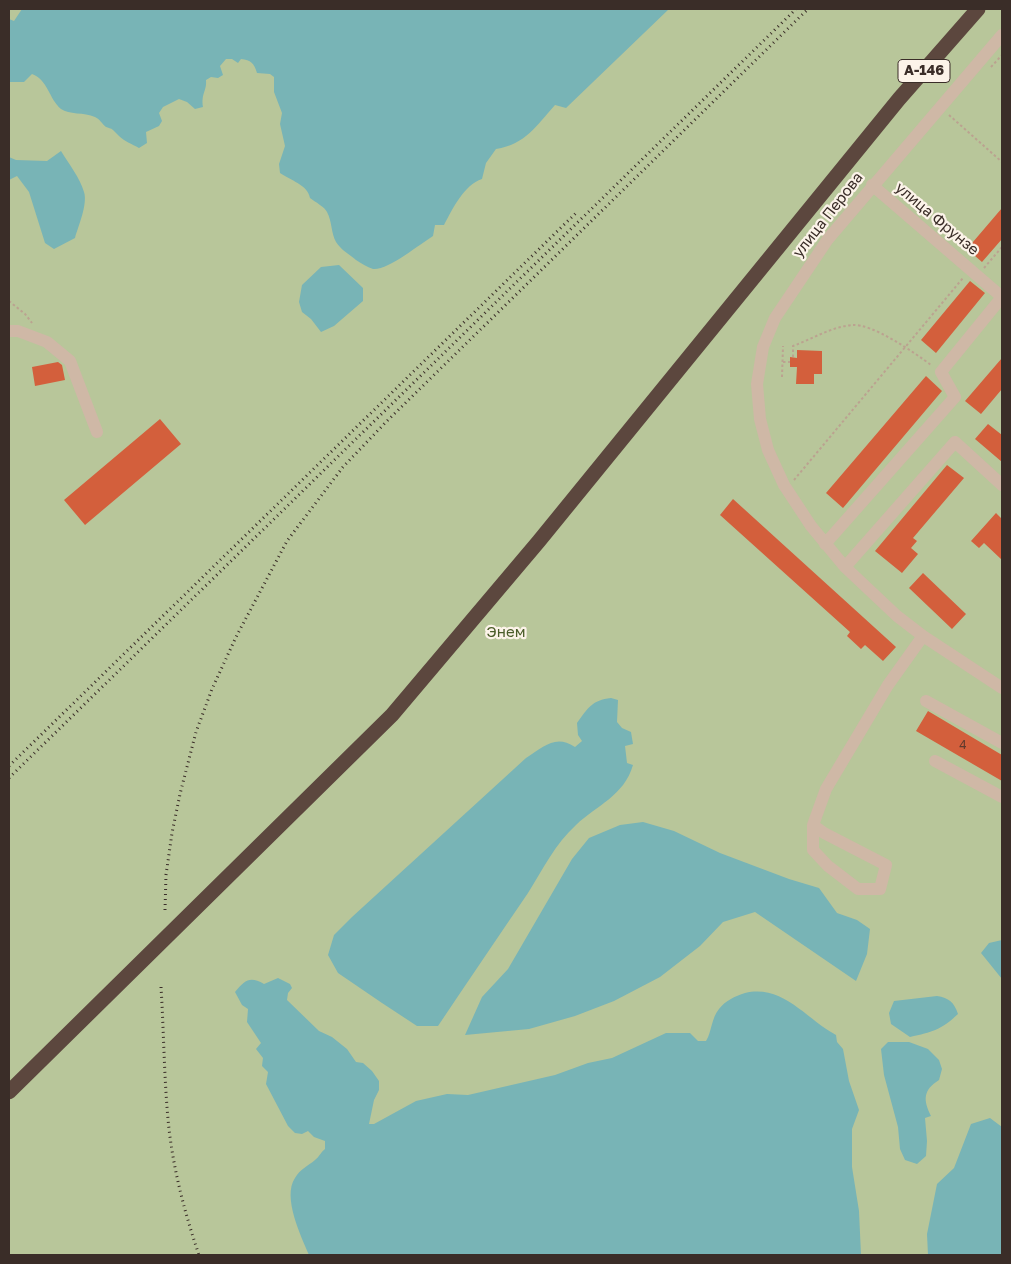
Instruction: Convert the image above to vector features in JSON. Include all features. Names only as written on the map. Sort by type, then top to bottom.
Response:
[{"type":"highway","name":"А-146","points":[[9,1092],[392,715],[539,541],[871,134],[978,9]]},
{"type":"street","name":"улица Перова","points":[[1002,37],[872,185],[828,239],[774,318],[763,347],[757,384],[760,419],[768,450],[786,490],[825,544],[897,616],[923,636],[1002,687]]},
{"type":"street","name":"улица Фрунзе","points":[[872,185],[1002,297]]},
{"type":"street","points":[[825,544],[955,397],[941,372],[1002,297]]},
{"type":"street","points":[[9,331],[18,331],[47,342],[70,361],[97,432]]},
{"type":"street","points":[[846,567],[955,442],[1002,486]]},
{"type":"street","points":[[813,825],[824,833],[886,865],[880,889],[858,889],[828,866],[813,850],[813,825],[826,789],[888,686],[923,636]]},
{"type":"street","points":[[926,700],[1002,743]]},
{"type":"street","points":[[935,761],[1002,797]]},
{"type":"path","points":[[948,115],[1002,162]]},
{"type":"path","points":[[786,490],[905,347],[974,272],[1002,247]]},
{"type":"path","points":[[9,301],[25,314],[47,342]]},
{"type":"path","points":[[793,357],[793,346],[829,331],[854,325],[875,331],[905,347],[941,372]]},
{"type":"path","points":[[782,378],[783,346]]},
{"type":"path","points":[[783,362],[790,362]]},
{"type":"green space","name":"Энем","points":[[9,9],[1002,9],[1002,1255],[9,1255]]},
{"type":"water","points":[[22,9],[669,9],[566,108],[555,105],[530,133],[515,143],[496,149],[486,163],[482,179],[464,192],[444,225],[435,225],[433,236],[395,262],[373,269],[356,260],[340,247],[334,238],[326,210],[310,198],[309,193],[302,186],[280,173],[279,164],[285,146],[280,124],[282,113],[274,92],[274,77],[270,74],[257,73],[253,64],[247,60],[241,59],[238,63],[232,59],[226,59],[220,66],[223,75],[206,80],[203,107],[195,109],[187,102],[179,99],[163,107],[159,113],[162,121],[159,126],[146,132],[147,143],[139,148],[123,139],[95,117],[61,109],[42,81],[32,74],[24,82],[9,82],[9,19],[14,21]]},
{"type":"water","points":[[61,151],[80,182],[84,192],[85,203],[75,238],[54,249],[45,243],[29,192],[17,176],[9,180],[9,157],[16,160],[47,161]]},
{"type":"water","points":[[339,265],[363,288],[363,301],[334,326],[321,332],[311,319],[302,312],[299,302],[302,285],[321,267]]},
{"type":"water","points":[[611,698],[618,700],[617,722],[622,728],[631,732],[633,744],[625,746],[627,763],[633,765],[629,776],[617,792],[584,818],[562,840],[438,1026],[417,1026],[338,973],[328,955],[334,935],[526,758],[544,746],[555,742],[568,743],[575,747],[582,741],[578,735],[577,723],[595,703]]},
{"type":"water","points":[[643,822],[674,831],[720,853],[789,879],[819,888],[837,913],[857,920],[870,929],[867,954],[856,981],[755,912],[723,922],[700,946],[660,977],[614,1001],[575,1016],[529,1029],[465,1035],[482,997],[508,969],[572,859],[589,838],[620,825]]},
{"type":"water","points":[[1002,940],[1002,979],[981,953],[989,943]]},
{"type":"water","points":[[278,978],[290,984],[292,988],[288,993],[287,1000],[319,1031],[332,1037],[347,1049],[356,1062],[363,1063],[379,1081],[379,1090],[374,1100],[369,1124],[374,1124],[416,1101],[447,1094],[468,1095],[555,1075],[588,1063],[612,1058],[666,1033],[690,1033],[698,1041],[706,1041],[716,1013],[730,999],[745,993],[759,992],[783,998],[836,1035],[837,1042],[843,1049],[849,1081],[859,1110],[852,1129],[852,1167],[859,1211],[861,1255],[309,1255],[294,1216],[291,1195],[292,1186],[299,1172],[316,1159],[325,1149],[325,1141],[314,1137],[308,1131],[302,1134],[295,1133],[288,1126],[266,1084],[268,1072],[262,1066],[263,1058],[256,1049],[261,1043],[247,1022],[248,1009],[242,1005],[235,992],[248,980],[255,980],[264,984]]},
{"type":"water","points":[[937,996],[951,1001],[958,1014],[941,1027],[910,1037],[891,1024],[889,1013],[894,1001]]},
{"type":"water","points":[[888,1042],[909,1042],[928,1049],[939,1060],[942,1069],[939,1080],[927,1092],[926,1100],[931,1116],[925,1118],[926,1156],[917,1164],[905,1160],[900,1149],[898,1127],[884,1075],[881,1049]]},
{"type":"water","points":[[990,1118],[1002,1127],[1002,1255],[928,1255],[927,1234],[937,1184],[954,1168],[971,1124]]},
{"type":"building","points":[[1002,208],[1002,239],[982,262],[967,249]]},
{"type":"building","points":[[970,281],[985,293],[936,353],[921,340]]},
{"type":"building","points":[[797,350],[822,351],[822,374],[814,374],[814,384],[796,384],[797,367],[790,367],[790,357],[797,358]]},
{"type":"building","points":[[1002,358],[1002,389],[981,414],[965,401]]},
{"type":"building","points":[[58,362],[62,365],[65,380],[35,386],[32,367]]},
{"type":"building","points":[[926,376],[942,391],[843,508],[826,493]]},
{"type":"building","points":[[160,419],[181,444],[85,525],[64,500]]},
{"type":"building","points":[[988,424],[1002,435],[1002,462],[975,439]]},
{"type":"building","points":[[947,465],[964,478],[913,538],[917,541],[911,548],[918,554],[902,573],[875,551]]},
{"type":"building","points":[[733,499],[896,647],[883,661],[865,645],[861,649],[847,636],[850,632],[720,515]]},
{"type":"building","points":[[996,513],[1002,519],[1002,560],[984,543],[979,548],[971,541]]},
{"type":"building","points":[[923,573],[966,614],[952,629],[909,588]]},
{"type":"building","points":[[928,711],[1002,755],[1002,781],[916,731]]},
{"type":"railway","points":[[9,778],[796,9]]},
{"type":"railway","points":[[165,910],[166,875],[172,833],[196,732],[212,689],[236,637],[287,541],[343,467],[386,422],[808,9]]},
{"type":"railway","points":[[9,766],[576,213]]},
{"type":"railway","points":[[161,987],[166,1094],[171,1145],[181,1193],[199,1255]]}]
